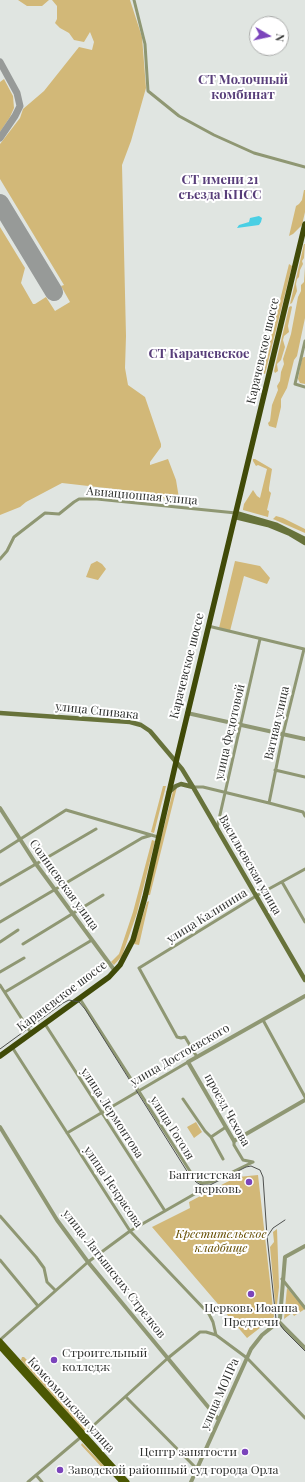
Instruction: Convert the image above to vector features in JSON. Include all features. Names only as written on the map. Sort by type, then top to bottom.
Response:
[{"type":"highway","name":"Карачевское шоссе","points":[[0,1056],[103,982],[120,965],[137,927],[187,713],[305,226]]},
{"type":"main road","points":[[235,515],[273,524],[305,539]]},
{"type":"main road","points":[[235,515],[268,525],[290,534],[305,543]]},
{"type":"main road","name":"улица Спивака","points":[[0,713],[136,723],[146,727],[176,762]]},
{"type":"main road","name":"Васильевская улица","points":[[176,762],[193,787],[305,980]]},
{"type":"main road","points":[[169,792],[178,784],[186,784],[193,787]]},
{"type":"main road","name":"Комсомольская улица","points":[[0,1340],[122,1482]]},
{"type":"main road","name":"Комсомольская улица","points":[[0,1347],[127,1482]]},
{"type":"street","points":[[134,0],[145,44],[148,92],[179,116],[214,135],[254,153],[305,167]]},
{"type":"street","points":[[305,341],[295,384],[305,387]]},
{"type":"street","name":"Авиационная улица","points":[[0,559],[14,537],[45,513],[59,514],[80,499],[97,498],[235,515]]},
{"type":"street","points":[[208,626],[304,649]]},
{"type":"street","name":"улица Федотовой","points":[[217,828],[260,639]]},
{"type":"street","name":"Ватная улица","points":[[269,803],[283,734],[304,649]]},
{"type":"street","points":[[187,713],[240,726],[305,739]]},
{"type":"street","points":[[275,770],[305,777]]},
{"type":"street","points":[[193,787],[203,787],[269,803],[302,812],[305,816]]},
{"type":"street","points":[[0,852],[66,810],[158,837]]},
{"type":"street","name":"Солнцевская улица","points":[[1,811],[36,864],[114,971]]},
{"type":"street","points":[[0,885],[96,828]]},
{"type":"street","points":[[0,922],[142,838],[152,835]]},
{"type":"street","name":"улица Калинина","points":[[197,1057],[186,1037],[177,1037],[139,968],[256,896],[305,869]]},
{"type":"street","points":[[282,882],[305,922]]},
{"type":"street","points":[[23,944],[73,915],[103,895]]},
{"type":"street","points":[[0,942],[18,930]]},
{"type":"street","points":[[5,992],[92,940]]},
{"type":"street","points":[[0,972],[24,958]]},
{"type":"street","points":[[0,985],[32,1033]]},
{"type":"street","name":"улица Достоевского","points":[[67,1133],[138,1090],[305,996]]},
{"type":"street","name":"улица Гоголя","points":[[80,998],[192,1175],[202,1183]]},
{"type":"street","points":[[263,1020],[305,1097]]},
{"type":"street","name":"улица Лермонтова","points":[[45,1024],[165,1211]]},
{"type":"street","name":"улица Некрасова","points":[[12,1047],[130,1231],[209,1314],[213,1322],[216,1335]]},
{"type":"street","name":"проезд Чехова","points":[[188,1062],[234,1141],[234,1144],[243,1160],[253,1162],[212,1182],[202,1183]]},
{"type":"street","points":[[183,1099],[205,1131],[211,1137],[223,1159]]},
{"type":"street","points":[[234,1141],[305,1100]]},
{"type":"street","name":"улица Латышских Стрелков","points":[[0,1127],[2,1134],[57,1220],[88,1262],[219,1420]]},
{"type":"street","points":[[211,1137],[226,1127]]},
{"type":"street","points":[[0,1340],[88,1262],[130,1231],[198,1192],[202,1183]]},
{"type":"street","points":[[0,1216],[36,1257],[44,1268],[47,1282],[55,1290]]},
{"type":"street","points":[[305,1246],[285,1257],[282,1279],[282,1313],[278,1322],[305,1348]]},
{"type":"street","points":[[0,1260],[38,1306]]},
{"type":"street","points":[[282,1279],[305,1308]]},
{"type":"street","name":"улица МОПРа","points":[[191,1482],[247,1358],[262,1335],[278,1322]]},
{"type":"street","points":[[28,1482],[83,1436],[168,1358],[200,1332],[216,1335],[247,1358],[305,1418]]},
{"type":"street","points":[[126,1397],[197,1469]]},
{"type":"street","points":[[36,1475],[42,1482]]},
{"type":"green space","points":[[18,0],[49,0],[42,6],[27,6]]},
{"type":"green space","points":[[52,0],[130,0],[142,37],[146,88],[131,141],[122,165],[126,336],[125,368],[128,385],[145,397],[161,444],[161,447],[150,462],[150,465],[168,459],[176,480],[179,498],[165,499],[159,494],[62,483],[26,502],[20,507],[0,515],[0,227],[25,268],[21,283],[33,304],[46,297],[55,311],[70,302],[61,286],[64,285],[0,179],[0,144],[20,118],[23,109],[44,91],[79,47],[92,50],[94,42],[90,32],[84,42],[74,40],[69,33],[55,23],[57,19],[57,6]]},
{"type":"green space","points":[[4,79],[13,96],[14,108],[0,132],[0,82]]},
{"type":"green space","points":[[304,190],[305,212],[302,225],[289,236],[296,206],[302,200]]},
{"type":"green space","points":[[304,244],[304,258],[299,277],[297,279],[297,291],[292,303],[290,304]]},
{"type":"green space","points":[[289,264],[292,266],[265,374],[262,373]]},
{"type":"green space","points":[[305,267],[305,318],[297,356],[294,360],[287,388],[281,399],[281,407],[276,428],[269,426],[268,423],[270,421],[272,405],[278,390],[277,386],[280,381],[284,364],[283,359],[291,334],[301,285],[304,282]]},
{"type":"green space","points":[[291,306],[288,326],[289,332],[284,336],[283,340],[285,347],[281,360],[277,364],[278,371],[275,373],[274,371],[289,307]]},
{"type":"green space","points":[[304,357],[305,384],[300,383],[298,379],[302,358]]},
{"type":"green space","points":[[253,459],[272,469],[269,488],[271,493],[267,510],[269,511],[268,517],[243,510],[244,504],[253,490],[260,498],[267,469],[258,465],[256,466]]},
{"type":"green space","points":[[276,516],[305,529],[305,533],[273,519]]},
{"type":"green space","points":[[97,561],[106,569],[98,580],[86,577],[91,564]]},
{"type":"green space","points":[[235,561],[260,566],[270,578],[267,584],[244,576],[230,631],[219,628]]},
{"type":"green space","points":[[163,786],[166,786],[154,833],[151,832]]},
{"type":"green space","points":[[177,787],[150,895],[147,895],[173,791]]},
{"type":"green space","points":[[152,840],[155,841],[137,913],[122,956],[114,965],[111,962],[119,954],[133,912]]},
{"type":"green space","points":[[149,901],[139,945],[134,944],[147,902]]},
{"type":"green space","points":[[196,1122],[202,1132],[194,1138],[187,1127]]},
{"type":"green space","name":"Крестительское кладбище","points":[[258,1175],[274,1317],[247,1338],[152,1227],[190,1208],[189,1202],[227,1182],[238,1177]]},
{"type":"green space","points":[[277,1229],[279,1287],[276,1313],[270,1247],[274,1242],[273,1232]]},
{"type":"green space","points":[[287,1288],[305,1309],[294,1316],[292,1313],[284,1319]]},
{"type":"green space","points":[[22,1357],[27,1360],[86,1428],[84,1431],[21,1360]]},
{"type":"green space","points":[[82,1443],[108,1470],[106,1472],[81,1445]]},
{"type":"water","points":[[259,216],[262,218],[259,225],[237,228],[239,225],[249,222],[250,218]]},
{"type":"taxiway","points":[[0,62],[17,93],[20,106],[0,138]]},
{"type":"runway","points":[[0,203],[54,292]]},
{"type":"tram line","points":[[0,1049],[63,1003],[69,1000],[79,1002],[85,1009],[190,1176],[196,1182],[201,1185],[210,1185],[251,1166],[260,1170],[263,1177],[267,1236],[276,1319],[284,1330],[305,1351]]},
{"type":"tram line","points":[[267,1237],[273,1228],[285,1220]]},
{"type":"place","name":"Баптистская церковь","points":[[249,1182]]},
{"type":"place","name":"Церковь Иоанна Предтечи","points":[[251,1294]]},
{"type":"place","name":"Строительный колледж","points":[[54,1360]]},
{"type":"place","name":"Центр занятости","points":[[245,1452]]},
{"type":"place","name":"Заводской районный суд города Орла","points":[[60,1470]]},
{"type":"district","name":"СТ Молочный комбинат","points":[[243,88]]},
{"type":"district","name":"СТ имени 21 съезда КПСС","points":[[220,188]]},
{"type":"district","name":"СТ Карачевское","points":[[199,354]]}]
